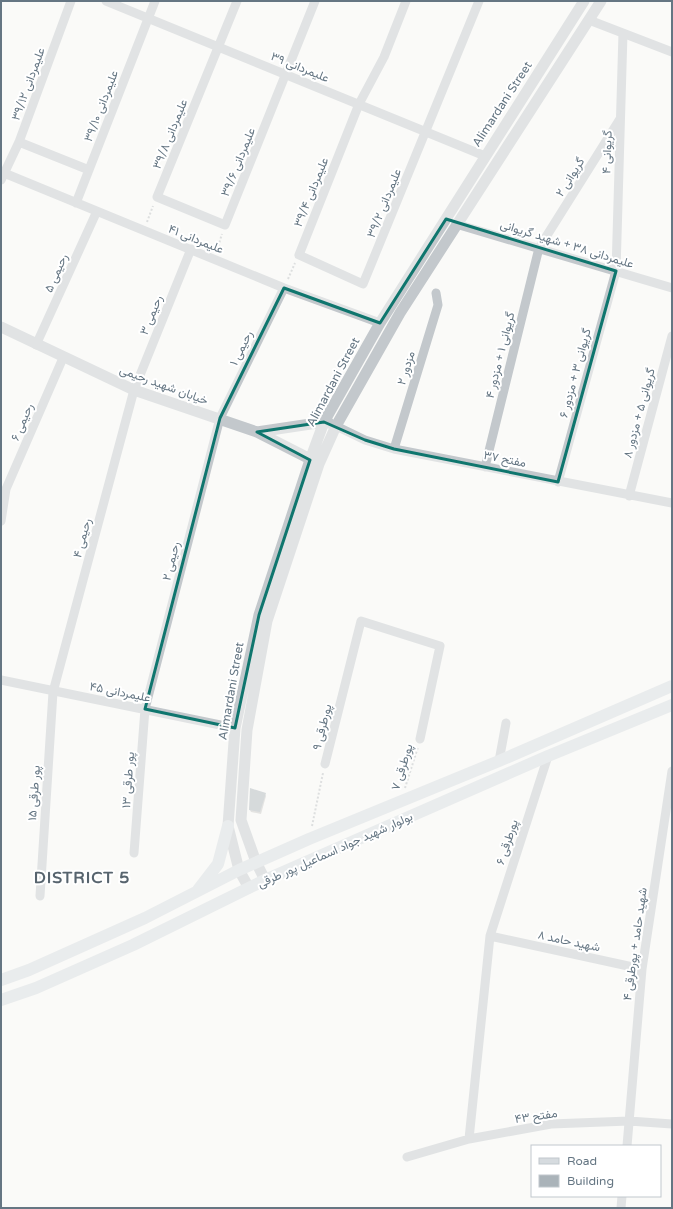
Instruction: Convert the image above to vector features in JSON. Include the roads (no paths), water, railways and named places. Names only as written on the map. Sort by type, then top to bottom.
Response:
[{"type":"main road","name":"بولوار شهید جواد اسماعیل پور طرقی","points":[[1,980],[29,970],[124,928],[256,862],[499,761],[672,686]]},
{"type":"main road","name":"بولوار شهید جواد اسماعیل پور طرقی","points":[[1,1000],[36,988],[133,945],[265,880],[548,756],[672,705]]},
{"type":"main road","points":[[195,893],[218,864],[228,826]]},
{"type":"street","name":"علیمردانی ۳۹/۱۲","points":[[2,176],[19,142],[71,1]]},
{"type":"street","name":"علیمردانی ۳۹","points":[[106,1],[485,156]]},
{"type":"street","name":"علیمردانی ۳۹/۱۰","points":[[76,203],[155,1]]},
{"type":"street","name":"علیمردانی ۳۹/۸","points":[[225,225],[157,197],[237,1]]},
{"type":"street","name":"علیمردانی ۳۹/۶","points":[[225,225],[287,74],[315,1]]},
{"type":"street","name":"علیمردانی ۳۹/۴","points":[[363,284],[299,255],[359,104],[384,57],[406,1]]},
{"type":"street","name":"علیمردانی ۳۹/۲","points":[[363,284],[479,1]]},
{"type":"street","name":"Alimardani Street","points":[[249,888],[239,870],[228,826],[235,728],[259,615],[315,462],[451,221],[485,156],[584,1]]},
{"type":"street","name":"Alimardani Street","points":[[265,880],[256,862],[241,820],[247,730],[267,621],[315,462],[324,422],[380,323],[451,221],[495,163],[601,1]]},
{"type":"street","points":[[577,13],[589,20],[672,52]]},
{"type":"street","name":"گریوانی ۴","points":[[616,271],[623,33]]},
{"type":"street","name":"گریوانی ۲","points":[[539,248],[620,118]]},
{"type":"street","points":[[19,142],[89,170]]},
{"type":"street","points":[[485,156],[495,163]]},
{"type":"street","name":"علیمردانی ۴۱","points":[[2,176],[76,203],[284,288],[380,323]]},
{"type":"street","name":"رحیمی ۵","points":[[36,345],[96,211]]},
{"type":"street","name":"علیمردانی ۳۸ + شهید گریوانی","points":[[451,221],[672,288]]},
{"type":"street","name":"گریوانی ۱ + مزدور ۴","points":[[485,467],[539,248]]},
{"type":"street","name":"رحیمی ۳","points":[[134,390],[190,249]]},
{"type":"street","name":"گریوانی ۳ + مزدور ۶","points":[[558,482],[616,271]]},
{"type":"street","name":"رحیمی ۱","points":[[220,418],[284,288]]},
{"type":"street","name":"مزدور ۲","points":[[394,449],[438,305],[436,293]]},
{"type":"street","points":[[380,323],[390,330]]},
{"type":"street","name":"خیابان شهید رحیمی","points":[[1,327],[63,358],[134,390],[220,418],[257,432],[315,462]]},
{"type":"street","name":"گریوانی ۵ + مزدور ۸","points":[[629,496],[672,336]]},
{"type":"street","name":"رحیمی ۶","points":[[1,520],[4,488],[63,358]]},
{"type":"street","name":"رحیمی ۴","points":[[53,692],[134,390]]},
{"type":"street","name":"رحیمی ۲","points":[[145,709],[220,418]]},
{"type":"street","points":[[257,432],[324,422],[336,426]]},
{"type":"street","name":"مفتح ۳۷","points":[[336,426],[365,440],[394,449],[629,496],[672,503]]},
{"type":"street","name":"پورطرقی ۹","points":[[325,764],[361,621],[440,646],[420,739]]},
{"type":"street","name":"علیمردانی ۴۵","points":[[1,680],[53,692],[235,728]]},
{"type":"street","name":"پور طرقی ۱۵","points":[[40,896],[53,692]]},
{"type":"street","name":"پور طرقی ۱۳","points":[[134,853],[145,709]]},
{"type":"street","points":[[499,761],[506,723]]},
{"type":"street","points":[[235,728],[247,730]]},
{"type":"street","name":"پورطرقی ۶","points":[[469,1139],[490,936],[548,756]]},
{"type":"street","name":"شهید حامد + پورطرقی ۴","points":[[627,1145],[642,968],[669,821],[672,771]]},
{"type":"street","name":"شهید حامد ۸","points":[[490,936],[642,968]]},
{"type":"street","name":"مفتح ۴۳","points":[[407,1157],[469,1139],[551,1124],[629,1121],[672,1124]]},
{"type":"street","points":[[621,1208],[622,1197]]},
{"type":"district","name":"DISTRICT 5","points":[[82,877]]}]
